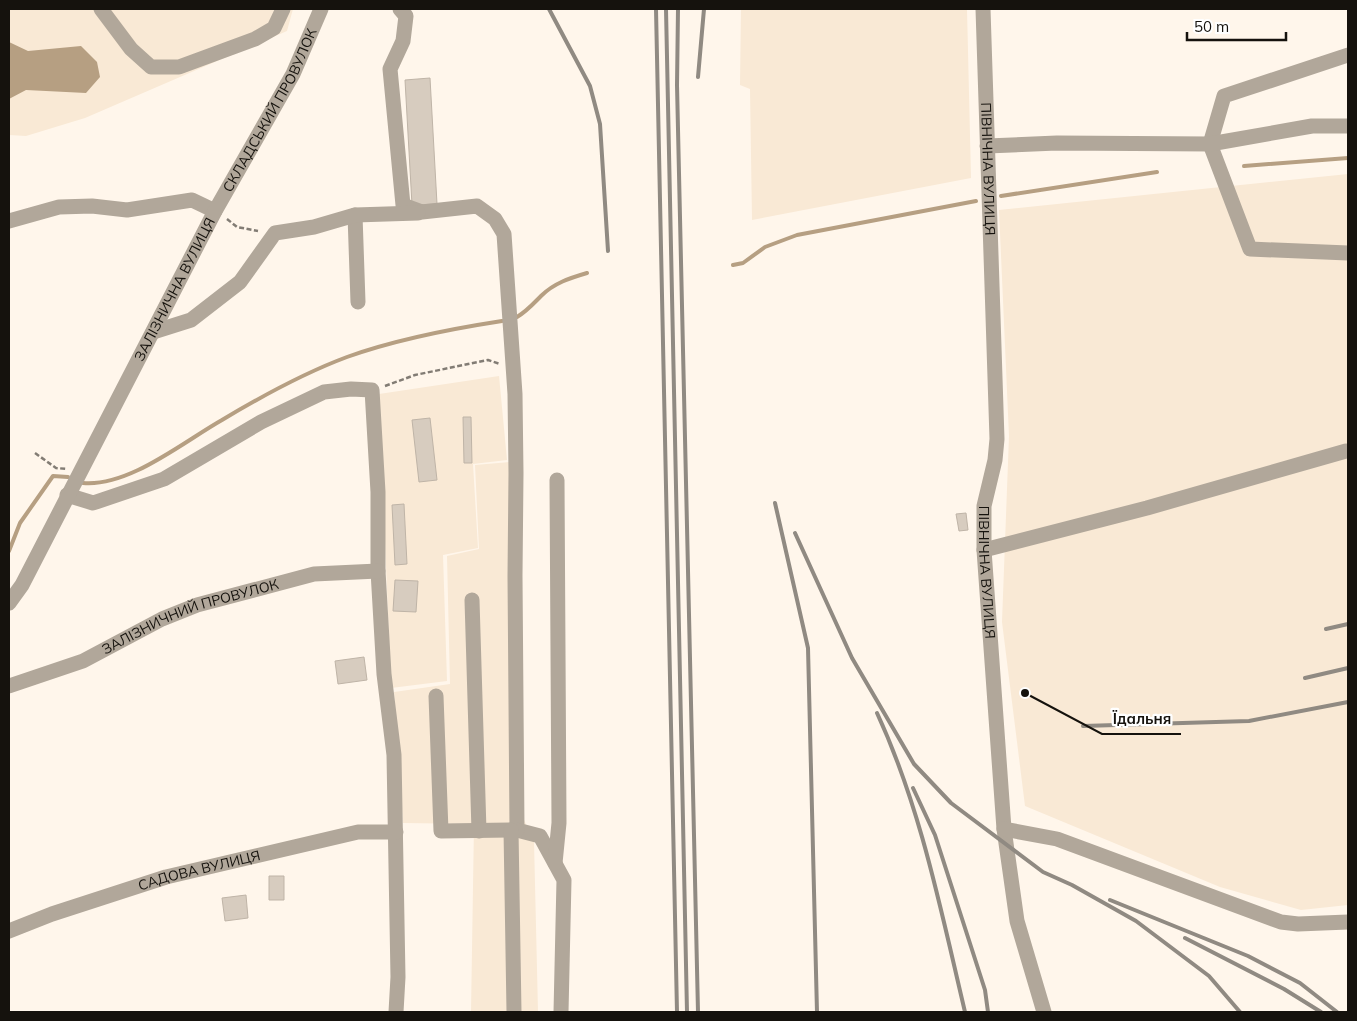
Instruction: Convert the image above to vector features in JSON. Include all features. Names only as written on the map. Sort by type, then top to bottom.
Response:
[{"type":"street","points":[[101,9],[131,49],[151,67],[178,68],[255,39],[274,28],[283,9]]},
{"type":"street","name":"СКЛАДСЬКИЙ ПРОВУЛОК","points":[[215,210],[293,74],[321,9]]},
{"type":"street","points":[[400,9],[406,16],[403,41],[390,69],[403,205],[422,212]]},
{"type":"street","name":"ПІВНІЧНА ВУЛИЦЯ","points":[[984,9],[997,438],[996,460],[984,506],[984,550],[1004,829],[1017,921],[1044,1012]]},
{"type":"street","points":[[1348,55],[1224,96],[1210,144],[1250,249],[1348,252]]},
{"type":"street","points":[[987,146],[1057,143],[1210,144],[1312,126],[1348,126]]},
{"type":"street","name":"ЗАЛІЗНИЧНА ВУЛИЦЯ","points":[[9,221],[59,207],[92,206],[127,210],[192,200],[215,210],[22,585],[9,603]]},
{"type":"street","points":[[152,332],[191,320],[240,282],[275,233],[314,227],[355,215],[422,212],[477,206],[495,219],[504,234],[513,368],[516,473],[514,576],[514,1012]]},
{"type":"street","points":[[355,215],[358,302]]},
{"type":"street","points":[[74,481],[92,503],[164,479],[261,422],[324,392],[351,389],[372,390],[378,492],[378,571],[384,674],[394,755],[398,977],[396,1012]]},
{"type":"street","points":[[984,550],[1147,508],[1346,451]]},
{"type":"street","points":[[555,863],[559,823],[556,480]]},
{"type":"street","name":"ЗАЛІЗНИЧНИЙ ПРОВУЛОК","points":[[9,686],[83,661],[162,619],[197,605],[314,574],[378,571]]},
{"type":"street","points":[[472,600],[478,830]]},
{"type":"street","points":[[436,696],[441,831],[514,830],[540,836],[564,880],[561,1012]]},
{"type":"street","points":[[1004,829],[1058,839],[1282,922],[1348,922]]},
{"type":"street","name":"САДОВА ВУЛИЦЯ","points":[[9,932],[52,914],[166,877],[358,832],[396,832]]},
{"type":"path","points":[[215,210],[237,227],[275,233]]},
{"type":"path","points":[[372,390],[415,375],[488,360],[513,368]]},
{"type":"path","points":[[35,453],[74,481]]},
{"type":"shaded area","points":[[9,9],[293,9],[287,31],[85,118],[26,136],[9,135]]},
{"type":"shaded area","points":[[741,9],[967,9],[971,178],[752,220],[750,89],[740,85]]},
{"type":"shaded area","points":[[9,42],[28,51],[81,46],[97,62],[100,77],[86,93],[26,90],[9,99]]},
{"type":"shaded area","points":[[1348,174],[1348,905],[1301,910],[1220,887],[1025,806],[1002,622],[1009,436],[999,210]]},
{"type":"shaded area","points":[[499,376],[507,460],[473,464],[478,548],[443,555],[447,681],[391,688],[379,394]]},
{"type":"shaded area","points":[[520,461],[524,820],[534,841],[538,1012],[471,1012],[474,824],[403,823],[394,692],[450,684],[447,556],[479,549],[475,465]]},
{"type":"building","points":[[430,78],[437,204],[412,205],[405,80]]},
{"type":"building","points":[[463,417],[471,417],[472,463],[464,463]]},
{"type":"building","points":[[430,418],[437,480],[419,482],[412,420]]},
{"type":"building","points":[[404,504],[407,564],[395,565],[392,505]]},
{"type":"building","points":[[966,513],[968,530],[959,531],[956,514]]},
{"type":"building","points":[[395,580],[418,581],[416,612],[393,611]]},
{"type":"building","points":[[364,657],[367,680],[338,684],[335,661]]},
{"type":"building","points":[[269,876],[284,876],[284,900],[269,900]]},
{"type":"building","points":[[246,895],[248,918],[225,921],[222,898]]},
{"type":"waterway","points":[[1244,166],[1348,158]]},
{"type":"waterway","points":[[1001,196],[1157,172]]},
{"type":"waterway","points":[[733,265],[743,263],[765,247],[797,235],[976,201]]},
{"type":"waterway","points":[[517,317],[557,284],[587,273]]},
{"type":"waterway","points":[[83,483],[101,482],[137,471],[268,394],[315,370],[347,357],[424,335],[502,321]]},
{"type":"waterway","points":[[9,551],[20,523],[53,476],[68,477]]},
{"type":"railway","points":[[549,9],[590,86],[600,124],[608,251]]},
{"type":"railway","points":[[656,9],[677,1012]]},
{"type":"railway","points":[[666,9],[687,1012]]},
{"type":"railway","points":[[678,9],[677,85],[698,1012]]},
{"type":"railway","points":[[698,77],[704,9]]},
{"type":"railway","points":[[775,503],[808,648],[817,1012]]},
{"type":"railway","points":[[795,533],[852,658],[914,764],[951,803],[1043,872],[1072,885],[1136,921],[1209,976],[1240,1012]]},
{"type":"railway","points":[[1326,629],[1348,624]]},
{"type":"railway","points":[[1305,678],[1348,668]]},
{"type":"railway","points":[[1083,726],[1249,721],[1348,702]]},
{"type":"railway","points":[[877,713],[906,786],[918,823],[965,1012]]},
{"type":"railway","points":[[913,788],[935,835],[985,990],[988,1012]]},
{"type":"railway","points":[[1110,900],[1248,956],[1300,983],[1337,1012]]},
{"type":"railway","points":[[1185,938],[1284,989],[1321,1012]]},
{"type":"place","name":"Їдальня","points":[[1025,693]]}]
